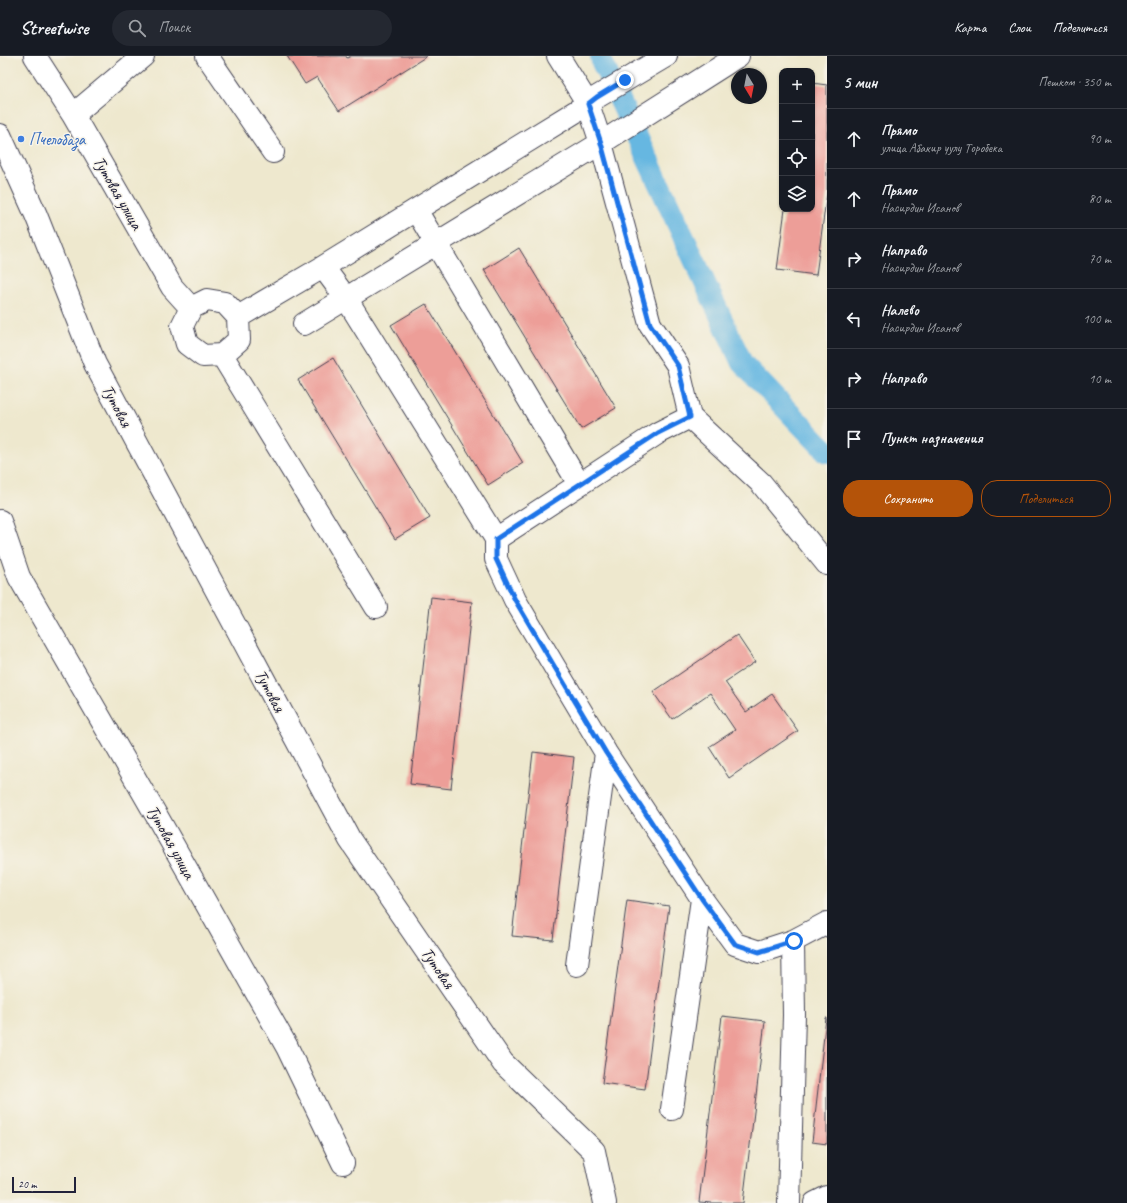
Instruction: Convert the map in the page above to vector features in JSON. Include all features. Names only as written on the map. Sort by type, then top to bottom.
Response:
[{"type":"street","name":"Тутовая улица","points":[[35,56],[73,115],[172,287],[191,308]]},
{"type":"street","points":[[73,115],[144,56]]},
{"type":"street","points":[[207,56],[273,152]]},
{"type":"street","points":[[558,56],[593,100],[601,143],[650,324],[678,366],[690,417],[761,483],[827,564]]},
{"type":"street","points":[[238,316],[323,267],[666,56]]},
{"type":"street","points":[[304,324],[601,143],[738,56]]},
{"type":"street","name":"Тутовая","points":[[0,135],[36,216],[95,364],[350,840],[503,1063],[594,1151],[605,1203]]},
{"type":"street","points":[[416,210],[579,484]]},
{"type":"street","points":[[323,267],[346,298],[496,539],[496,559],[515,600],[606,753],[702,899],[735,944],[759,952],[794,941],[827,923]]},
{"type":"street","points":[[207,300],[226,303],[238,316],[239,340],[222,356],[203,356],[187,344],[182,326],[191,308],[207,300]]},
{"type":"street","points":[[222,356],[376,607]]},
{"type":"street","points":[[496,539],[658,433],[690,417]]},
{"type":"street","name":"Тутовая улица","points":[[0,521],[20,577],[283,1040],[343,1163]]},
{"type":"street","points":[[577,965],[606,753]]},
{"type":"street","points":[[672,1108],[702,899]]},
{"type":"street","points":[[789,1203],[794,1015],[794,941]]},
{"type":"street","points":[[815,1203],[827,1197]]},
{"type":"building","points":[[287,56],[346,56],[347,58],[351,56],[427,56],[339,111],[317,77],[305,84]]},
{"type":"building","points":[[815,83],[827,85],[827,192],[816,275],[777,270],[785,212],[815,212]]},
{"type":"building","points":[[519,248],[616,408],[581,429],[484,270]]},
{"type":"building","points":[[426,304],[523,463],[488,485],[391,325]]},
{"type":"building","points":[[333,358],[430,518],[395,539],[298,380]]},
{"type":"building","points":[[431,597],[472,602],[451,789],[410,784]]},
{"type":"building","points":[[737,635],[755,662],[725,682],[746,712],[772,694],[798,731],[729,778],[709,747],[735,730],[710,693],[672,719],[653,692]]},
{"type":"building","points":[[533,752],[574,757],[553,940],[512,936]]},
{"type":"building","points":[[627,900],[669,906],[645,1089],[602,1083]]},
{"type":"building","points":[[722,1016],[765,1021],[743,1203],[699,1202]]},
{"type":"building","points":[[827,1018],[827,1144],[812,1142]]},
{"type":"waterway","points":[[601,56],[602,62],[742,363],[827,452]]},
{"type":"place","name":"Пчелобаза","points":[[21,139]]},
{"type":"route","points":[[625,80],[588,104],[601,143],[650,324],[678,366],[690,417],[658,433],[496,539],[496,559],[515,600],[606,753],[702,899],[735,944],[759,952],[794,941]]}]
